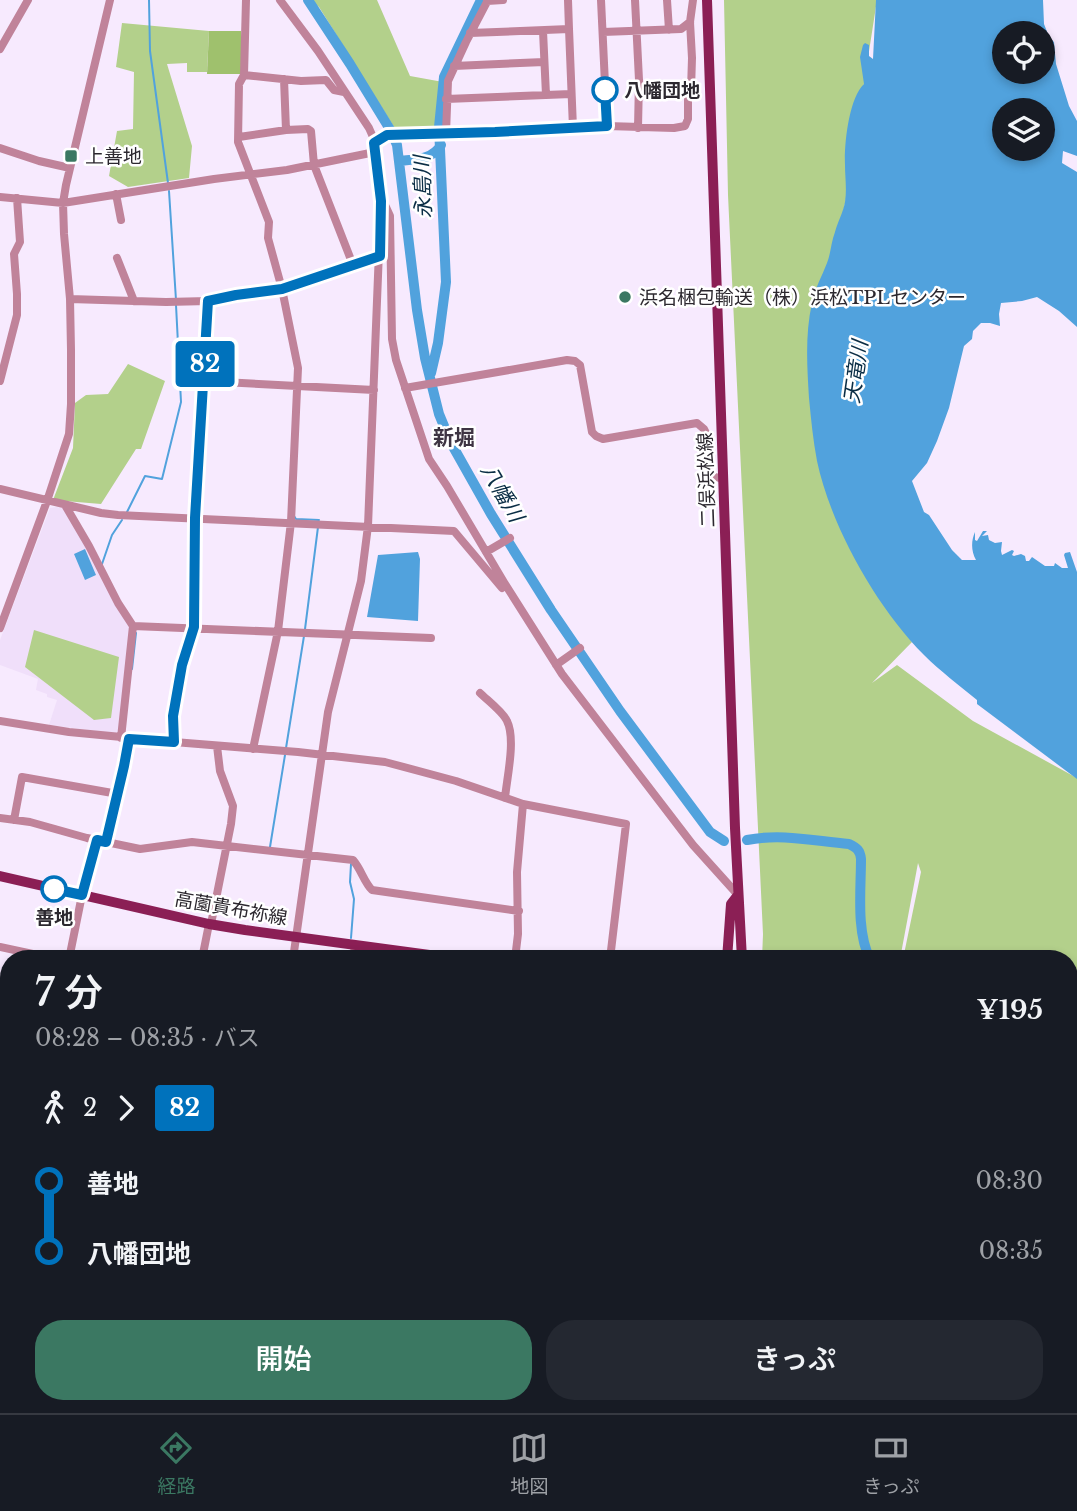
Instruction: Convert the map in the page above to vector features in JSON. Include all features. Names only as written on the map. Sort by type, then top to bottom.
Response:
[{"type":"main road","name":"二俣浜松線","points":[[707,0],[741,950]]},
{"type":"main road","name":"高薗貴布祢線","points":[[0,876],[210,924],[392,950]]},
{"type":"main road","points":[[728,950],[731,904],[738,895]]},
{"type":"street","points":[[0,49],[27,0]]},
{"type":"street","points":[[0,628],[47,501],[71,421],[70,299],[63,203],[110,0]]},
{"type":"street","points":[[246,0],[244,75],[239,84],[238,142],[269,222],[268,238],[282,289],[298,368],[291,522],[278,631],[253,749]]},
{"type":"street","points":[[280,0],[369,128],[375,147],[381,201],[368,526],[361,582],[328,712],[294,950]]},
{"type":"street","points":[[442,133],[448,81],[454,66],[488,0],[503,0]]},
{"type":"street","points":[[568,0],[573,128]]},
{"type":"street","points":[[601,0],[607,126]]},
{"type":"street","points":[[635,0],[639,80],[638,128]]},
{"type":"street","points":[[667,0],[669,30]]},
{"type":"street","points":[[0,197],[63,203],[252,175],[314,164],[375,147],[387,135],[607,126],[685,126],[691,90],[690,22],[694,0]]},
{"type":"street","points":[[603,33],[681,29],[690,22]]},
{"type":"street","points":[[470,33],[569,29]]},
{"type":"street","points":[[543,31],[546,95]]},
{"type":"street","points":[[454,66],[544,62]]},
{"type":"street","points":[[244,75],[301,81],[326,80],[334,90],[345,93]]},
{"type":"street","points":[[284,79],[286,130]]},
{"type":"street","points":[[446,99],[571,94]]},
{"type":"street","points":[[239,137],[286,130],[311,131],[314,164],[353,265]]},
{"type":"street","points":[[0,148],[70,168]]},
{"type":"street","points":[[116,194],[121,220]]},
{"type":"street","points":[[0,381],[17,315],[13,254],[20,242],[17,198]]},
{"type":"street","points":[[381,201],[386,205],[390,216],[393,339],[396,360],[429,459],[556,665],[693,845],[738,895]]},
{"type":"street","points":[[70,299],[208,301],[282,289],[380,256]]},
{"type":"street","points":[[117,258],[134,301]]},
{"type":"street","points":[[174,742],[173,716],[182,665],[194,627],[195,518],[208,301]]},
{"type":"street","points":[[405,388],[567,359],[575,361],[580,365],[592,432],[596,436],[603,439],[697,423],[706,433],[709,470],[712,476],[723,479]]},
{"type":"street","points":[[204,381],[373,390]]},
{"type":"street","points":[[0,489],[100,513],[454,531],[518,605]]},
{"type":"street","points":[[65,505],[133,626],[125,738],[115,794],[82,895],[71,950]]},
{"type":"street","points":[[486,552],[510,538]]},
{"type":"street","points":[[133,626],[431,638]]},
{"type":"street","points":[[556,665],[580,648]]},
{"type":"street","points":[[480,693],[507,721],[511,736],[505,798]]},
{"type":"street","points":[[0,721],[125,738],[385,762],[456,781],[523,804],[626,824],[611,950]]},
{"type":"street","points":[[204,950],[233,806],[220,771],[217,746]]},
{"type":"street","points":[[14,820],[22,777],[115,794]]},
{"type":"street","points":[[515,950],[519,911],[517,872],[523,804]]},
{"type":"street","points":[[0,818],[30,822],[140,849],[192,842],[353,860],[368,885],[378,892],[519,911]]},
{"type":"street","points":[[354,950],[355,945]]},
{"type":"shaded area","points":[[50,508],[66,508],[131,630],[120,734],[49,725],[57,700],[36,690],[38,679],[0,665],[0,640]]},
{"type":"green space","points":[[310,0],[377,0],[410,76],[443,82],[434,130],[394,127],[319,7]]},
{"type":"green space","points":[[724,0],[877,0],[846,199],[808,370],[871,586],[912,642],[872,683],[897,665],[973,721],[1077,778],[1077,950],[905,950],[921,872],[918,863],[902,950],[762,950],[728,195]]},
{"type":"green space","points":[[122,23],[209,31],[207,72],[187,72],[187,63],[167,64],[192,146],[189,178],[128,187],[109,176],[117,131],[133,129],[134,72],[116,67]]},
{"type":"green space","points":[[209,31],[241,31],[242,74],[207,74]]},
{"type":"green space","points":[[128,364],[165,381],[141,449],[136,449],[101,504],[53,500],[73,448],[75,403],[86,395],[108,394]]},
{"type":"green space","points":[[34,630],[119,657],[111,718],[94,720],[25,667]]},
{"type":"water","name":"天竜川","points":[[876,0],[1043,0],[1044,21],[992,21],[992,84],[1055,84],[1055,53],[1069,106],[1077,121],[1077,156],[1063,151],[1062,163],[1077,172],[1077,327],[1037,297],[1001,303],[1000,326],[981,323],[973,331],[972,339],[964,346],[949,408],[937,441],[927,463],[912,481],[924,512],[962,560],[976,560],[972,550],[973,539],[975,532],[977,541],[983,531],[987,531],[982,536],[988,535],[989,540],[995,543],[1002,542],[1002,555],[1012,550],[1014,556],[1021,554],[1026,561],[1032,557],[1045,566],[1054,566],[1055,563],[1062,568],[1068,568],[1064,555],[1070,552],[1077,572],[1077,779],[977,704],[977,700],[930,661],[906,636],[858,565],[833,513],[824,486],[816,453],[810,406],[808,326],[813,298],[845,202],[847,134],[851,110],[864,84],[860,57],[865,43],[869,45],[869,56],[873,59]]},
{"type":"water","points":[[85,549],[96,575],[85,580],[74,554]]},
{"type":"water","points":[[418,552],[418,621],[367,617],[378,555]]},
{"type":"waterway","points":[[149,0],[150,51],[168,183]]},
{"type":"waterway","name":"八幡川","points":[[308,0],[350,64],[397,145],[425,358],[439,414],[451,443],[491,514],[551,610],[620,711],[710,832],[724,841]]},
{"type":"waterway","name":"永島川","points":[[431,373],[446,282],[439,127],[444,77],[481,0]]},
{"type":"waterway","points":[[399,161],[428,156],[441,145]]},
{"type":"waterway","points":[[169,191],[176,300]]},
{"type":"waterway","points":[[287,293],[343,272]]},
{"type":"waterway","points":[[250,297],[277,295]]},
{"type":"waterway","points":[[127,512],[145,476],[162,479],[181,402],[176,305]]},
{"type":"waterway","points":[[294,516],[296,519],[319,520]]},
{"type":"waterway","points":[[102,564],[112,535],[122,520]]},
{"type":"waterway","points":[[305,629],[318,527]]},
{"type":"waterway","points":[[132,669],[136,633]]},
{"type":"waterway","points":[[286,748],[304,636]]},
{"type":"waterway","points":[[114,790],[124,740]]},
{"type":"waterway","points":[[270,847],[285,755]]},
{"type":"waterway","points":[[103,837],[113,795]]},
{"type":"waterway","name":"八幡川","points":[[747,840],[798,838],[849,844],[858,850],[861,859],[861,923],[867,950]]},
{"type":"waterway","points":[[97,856],[101,845]]},
{"type":"waterway","points":[[351,864],[350,882],[354,899],[351,938]]},
{"type":"bus line","name":"82","points":[[54,889],[82,895],[97,840],[106,842],[129,739],[174,742],[173,716],[182,665],[194,627],[195,518],[208,301],[282,289],[380,256],[381,201],[374,143],[387,135],[607,126],[605,90]]},
{"type":"place","name":"八幡団地","points":[[605,90]]},
{"type":"place","name":"上善地","points":[[71,156]]},
{"type":"place","name":"浜名梱包輸送（株）浜松TPLセンター","points":[[625,297]]},
{"type":"place","name":"善地","points":[[54,889]]},
{"type":"district","name":"新堀","points":[[454,438]]}]
